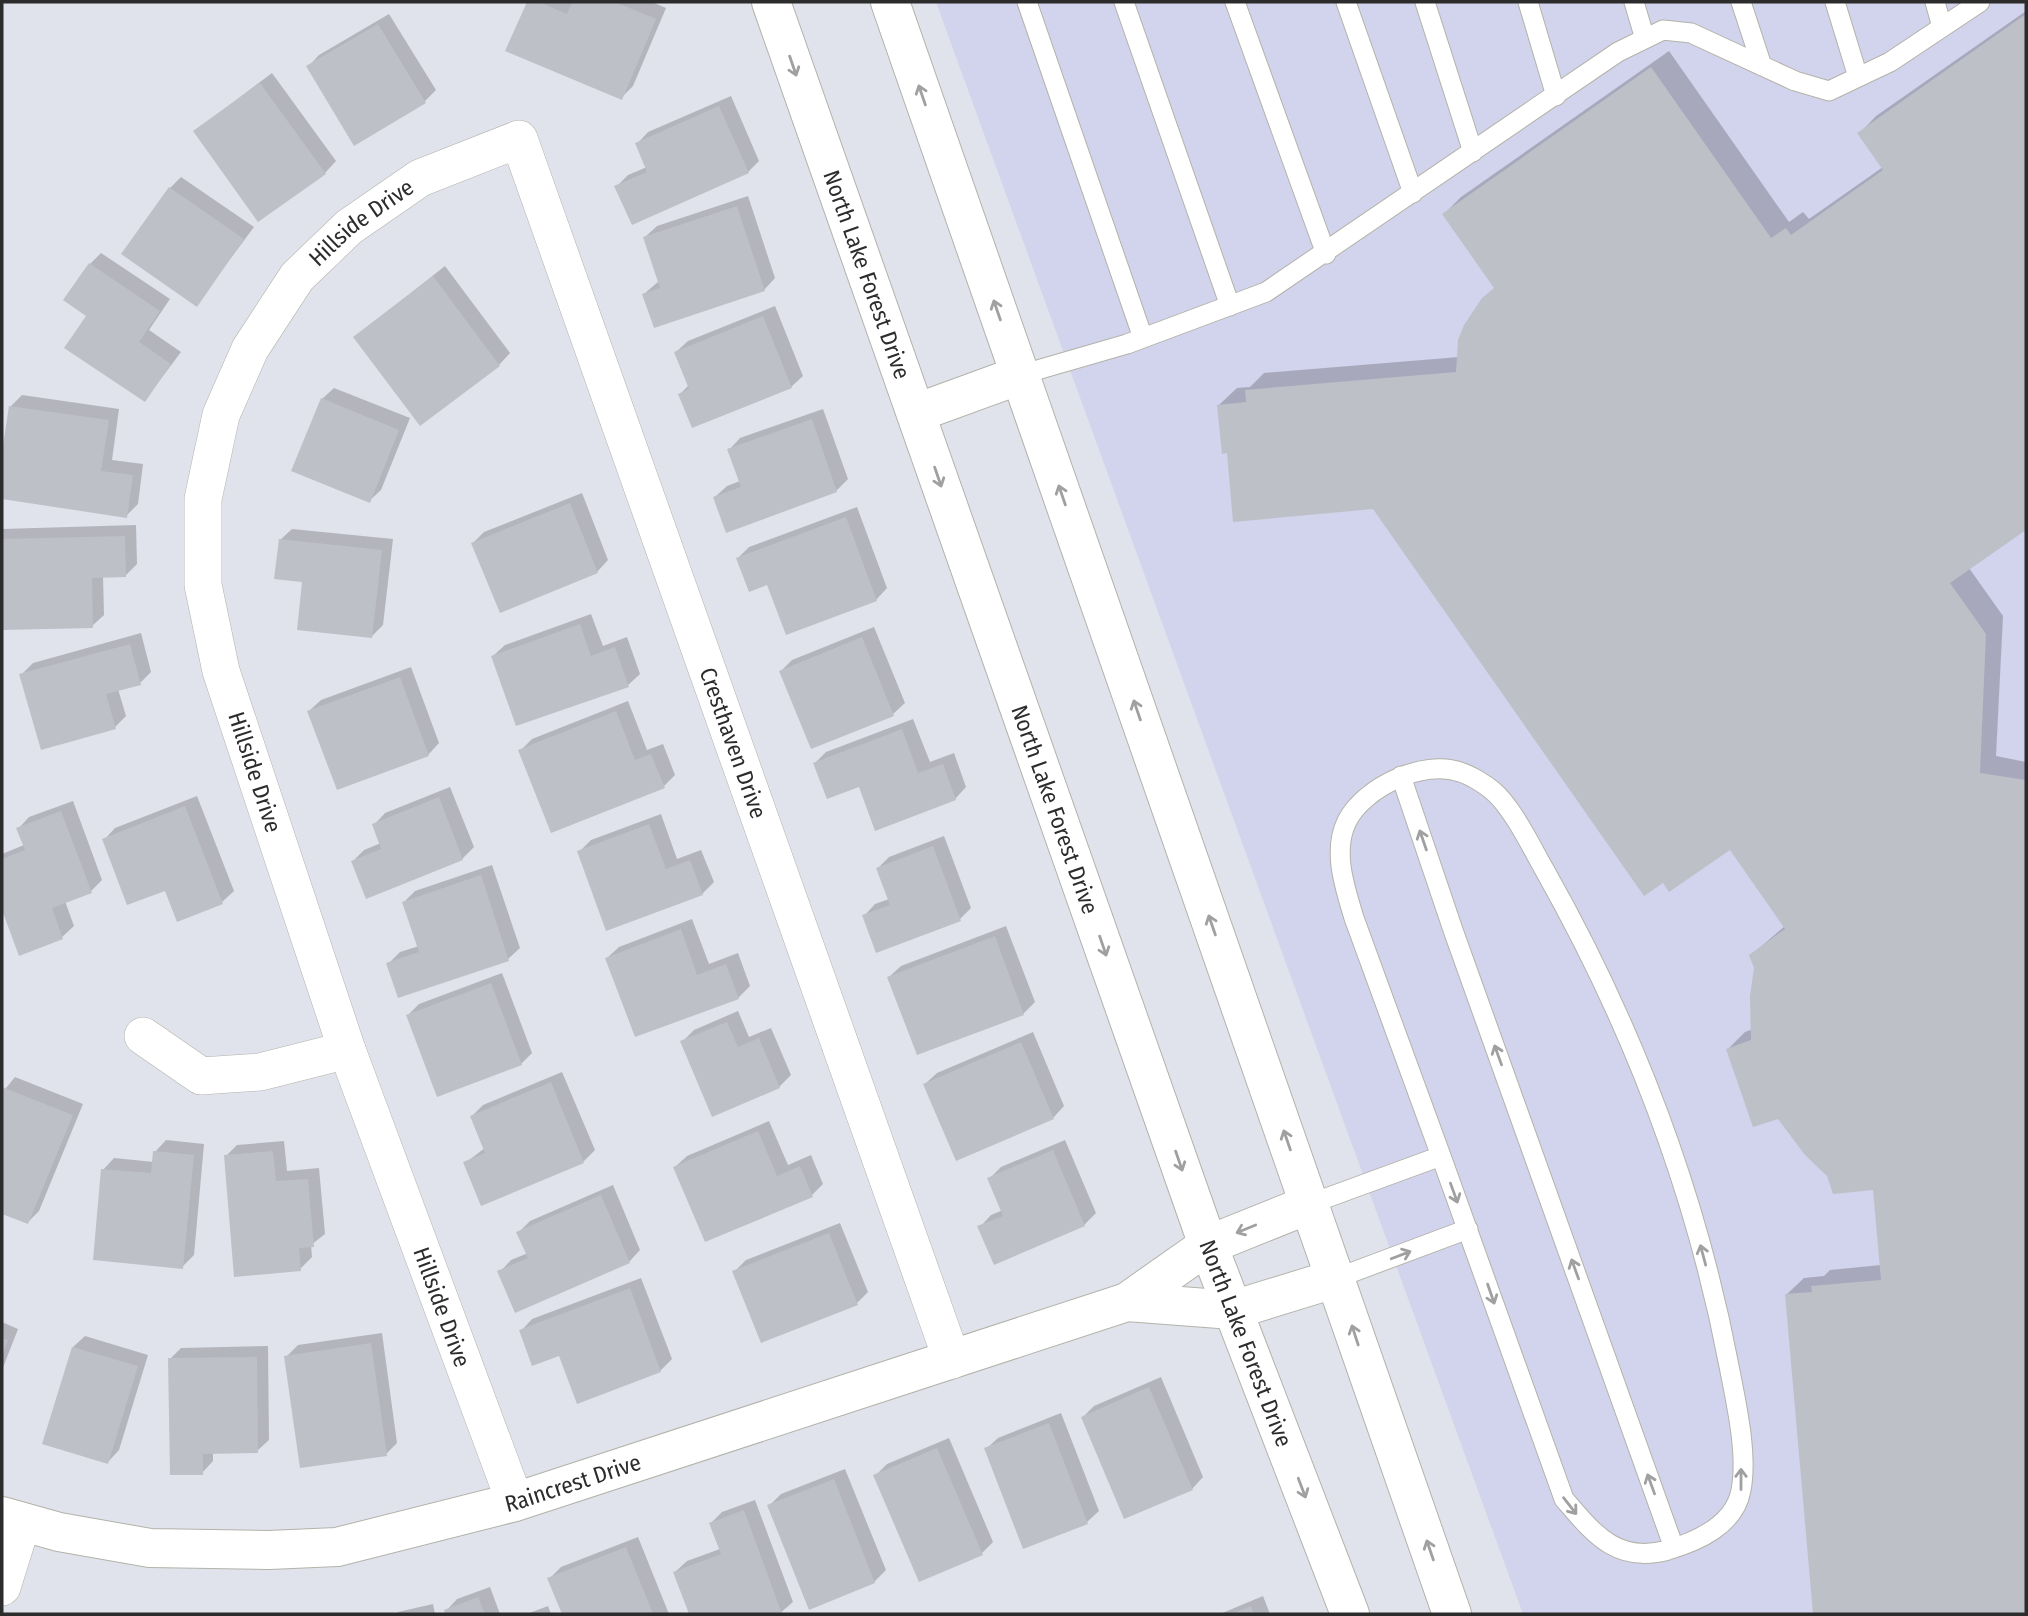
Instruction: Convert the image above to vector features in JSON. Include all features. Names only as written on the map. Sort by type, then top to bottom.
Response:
[{"type":"main road","name":"North Lake Forest Drive","points":[[771,2],[1208,1245],[1350,1614]]},
{"type":"main road","points":[[890,2],[1452,1614]]},
{"type":"main road","points":[[916,413],[1020,375]]},
{"type":"main road","name":"Raincrest Drive","points":[[12,1520],[150,1548],[269,1550],[337,1546],[514,1503],[1127,1302],[1208,1245],[1310,1204]]},
{"type":"main road","name":"Raincrest Drive","points":[[1127,1302],[1233,1310],[1337,1279]]},
{"type":"street","name":"Cresthaven Drive","points":[[507,144],[519,139],[952,1360]]},
{"type":"street","name":"Hillside Drive","points":[[507,144],[420,178],[349,227],[297,277],[250,349],[221,415],[203,499],[203,585],[221,671],[347,1050],[514,1503]]},
{"type":"street","points":[[143,1036],[201,1076],[260,1072],[347,1050]]},
{"type":"street","points":[[2,1587],[12,1520]]},
{"type":"lane","points":[[1027,2],[1143,338]]},
{"type":"lane","points":[[1124,2],[1230,306]]},
{"type":"lane","points":[[1235,2],[1326,254]]},
{"type":"lane","points":[[1346,2],[1413,193]]},
{"type":"lane","points":[[1425,2],[1473,152]]},
{"type":"lane","points":[[1528,2],[1556,96]]},
{"type":"lane","points":[[1634,2],[1645,39]]},
{"type":"lane","points":[[1741,2],[1762,66]]},
{"type":"lane","points":[[1835,2],[1858,77]]},
{"type":"lane","points":[[1935,2],[1942,27]]},
{"type":"lane","points":[[1020,375],[1143,338],[1266,292],[1326,254],[1618,52],[1663,30],[1691,33],[1762,66],[1829,91],[1890,62],[1980,2]]},
{"type":"lane","points":[[1441,770],[1460,771],[1494,792],[1524,835],[1592,962],[1625,1031],[1670,1148],[1702,1249],[1722,1330],[1739,1425],[1741,1472],[1741,1491],[1730,1517],[1706,1535],[1674,1548],[1652,1554],[1624,1552],[1596,1536],[1564,1499],[1343,881],[1340,848],[1347,821],[1374,790],[1401,776],[1441,770]]},
{"type":"lane","points":[[1401,776],[1453,930],[1674,1548]]},
{"type":"lane","points":[[1310,1204],[1441,1156]]},
{"type":"lane","points":[[1337,1279],[1468,1229]]},
{"type":"shaded area","points":[[936,2],[2026,2],[2026,1614],[1523,1614]]},
{"type":"building","points":[[527,2],[539,2],[567,14],[572,2],[615,2],[656,19],[622,100],[505,51]]},
{"type":"building","points":[[2026,14],[2026,530],[1950,583],[1986,634],[1980,773],[2026,780],[2026,1614],[1813,1614],[1785,1294],[1812,1292],[1811,1286],[1881,1280],[1873,1190],[1833,1194],[1827,1176],[1805,1155],[1778,1119],[1753,1127],[1726,1049],[1751,1040],[1750,996],[1754,968],[1749,955],[1785,929],[1730,850],[1669,892],[1663,883],[1644,896],[1373,509],[1233,522],[1227,453],[1222,454],[1217,405],[1246,402],[1245,390],[1456,372],[1458,340],[1464,325],[1482,298],[1494,288],[1442,214],[1651,67],[1771,238],[1786,228],[1791,235],[1883,170],[1857,133]]},
{"type":"building","points":[[378,24],[426,103],[354,146],[306,66]]},
{"type":"building","points":[[260,83],[326,174],[258,222],[193,131]]},
{"type":"building","points":[[719,106],[749,173],[632,225],[614,186],[647,172],[635,143]]},
{"type":"building","points":[[169,187],[244,239],[197,307],[121,254]]},
{"type":"building","points":[[737,206],[765,291],[654,328],[642,294],[660,288],[643,237]]},
{"type":"building","points":[[89,263],[160,311],[139,342],[171,364],[145,402],[64,348],[86,316],[63,300]]},
{"type":"building","points":[[433,276],[500,366],[420,426],[353,337]]},
{"type":"building","points":[[763,316],[792,388],[692,428],[678,394],[689,389],[674,352]]},
{"type":"building","points":[[321,398],[399,430],[370,503],[291,471]]},
{"type":"building","points":[[9,406],[109,420],[101,471],[133,475],[127,518],[2,499],[2,452]]},
{"type":"building","points":[[812,419],[837,492],[726,533],[713,497],[741,487],[727,449]]},
{"type":"building","points":[[570,503],[598,573],[500,613],[471,543]]},
{"type":"building","points":[[846,517],[877,601],[786,635],[767,585],[749,592],[736,558]]},
{"type":"building","points":[[125,536],[126,577],[92,578],[93,628],[2,630],[2,539]]},
{"type":"building","points":[[279,539],[382,550],[372,638],[297,630],[302,582],[274,579]]},
{"type":"building","points":[[580,624],[591,656],[615,647],[629,687],[516,726],[491,656]]},
{"type":"building","points":[[862,637],[894,716],[811,749],[779,671]]},
{"type":"building","points":[[130,644],[141,685],[106,694],[116,729],[41,750],[19,674]]},
{"type":"building","points":[[400,677],[429,756],[337,790],[307,711]]},
{"type":"building","points":[[616,711],[635,760],[651,754],[665,788],[551,833],[518,750]]},
{"type":"building","points":[[902,729],[918,773],[943,764],[956,800],[875,831],[859,787],[827,799],[813,763]]},
{"type":"building","points":[[439,797],[463,860],[366,899],[351,861],[381,849],[372,824]]},
{"type":"building","points":[[185,806],[223,904],[177,922],[165,891],[127,905],[102,839]]},
{"type":"building","points":[[61,811],[92,893],[52,908],[63,939],[19,956],[2,910],[2,859],[25,850],[16,828]]},
{"type":"building","points":[[649,824],[666,869],[690,860],[703,895],[606,931],[577,851]]},
{"type":"building","points":[[933,846],[961,921],[876,953],[862,915],[890,905],[876,868]]},
{"type":"building","points":[[481,875],[509,961],[398,998],[386,963],[419,952],[402,902]]},
{"type":"building","points":[[681,929],[697,975],[726,964],[739,999],[635,1037],[605,958]]},
{"type":"building","points":[[995,936],[1024,1015],[917,1055],[887,977]]},
{"type":"building","points":[[491,983],[522,1065],[437,1097],[406,1015]]},
{"type":"building","points":[[727,1022],[738,1047],[759,1038],[780,1088],[712,1117],[680,1041]]},
{"type":"building","points":[[1021,1042],[1054,1119],[956,1161],[923,1084]]},
{"type":"building","points":[[551,1082],[584,1163],[481,1206],[463,1162],[485,1153],[470,1116]]},
{"type":"building","points":[[2,1087],[73,1115],[28,1224],[2,1214]]},
{"type":"building","points":[[758,1131],[777,1176],[800,1166],[813,1197],[705,1242],[673,1167]]},
{"type":"building","points":[[1053,1150],[1085,1226],[994,1265],[977,1226],[1003,1216],[987,1178]]},
{"type":"building","points":[[153,1151],[194,1155],[183,1269],[93,1260],[101,1169],[151,1173]]},
{"type":"building","points":[[273,1151],[276,1181],[308,1179],[314,1247],[299,1248],[301,1271],[234,1277],[224,1155]]},
{"type":"building","points":[[601,1195],[630,1263],[515,1313],[497,1271],[528,1258],[516,1232]]},
{"type":"building","points":[[829,1233],[858,1305],[761,1343],[732,1271]]},
{"type":"building","points":[[630,1288],[661,1372],[577,1404],[559,1356],[532,1366],[519,1330]]},
{"type":"building","points":[[2,1338],[8,1340],[2,1356]]},
{"type":"building","points":[[371,1343],[387,1456],[300,1468],[284,1356]]},
{"type":"building","points":[[72,1347],[138,1366],[108,1464],[42,1444]]},
{"type":"building","points":[[257,1357],[258,1453],[203,1454],[203,1475],[170,1475],[168,1358]]},
{"type":"building","points":[[1149,1387],[1193,1490],[1124,1519],[1081,1417]]},
{"type":"building","points":[[1049,1423],[1088,1524],[1023,1549],[984,1448]]},
{"type":"building","points":[[937,1448],[983,1555],[919,1582],[873,1475]]},
{"type":"building","points":[[834,1479],[875,1583],[809,1610],[767,1505]]},
{"type":"building","points":[[744,1510],[782,1614],[689,1614],[673,1572],[721,1554],[709,1523]]},
{"type":"building","points":[[626,1547],[653,1614],[562,1614],[547,1578]]},
{"type":"building","points":[[478,1597],[485,1614],[445,1614],[444,1610]]},
{"type":"building","points":[[1251,1606],[1254,1614],[1232,1614]]}]
